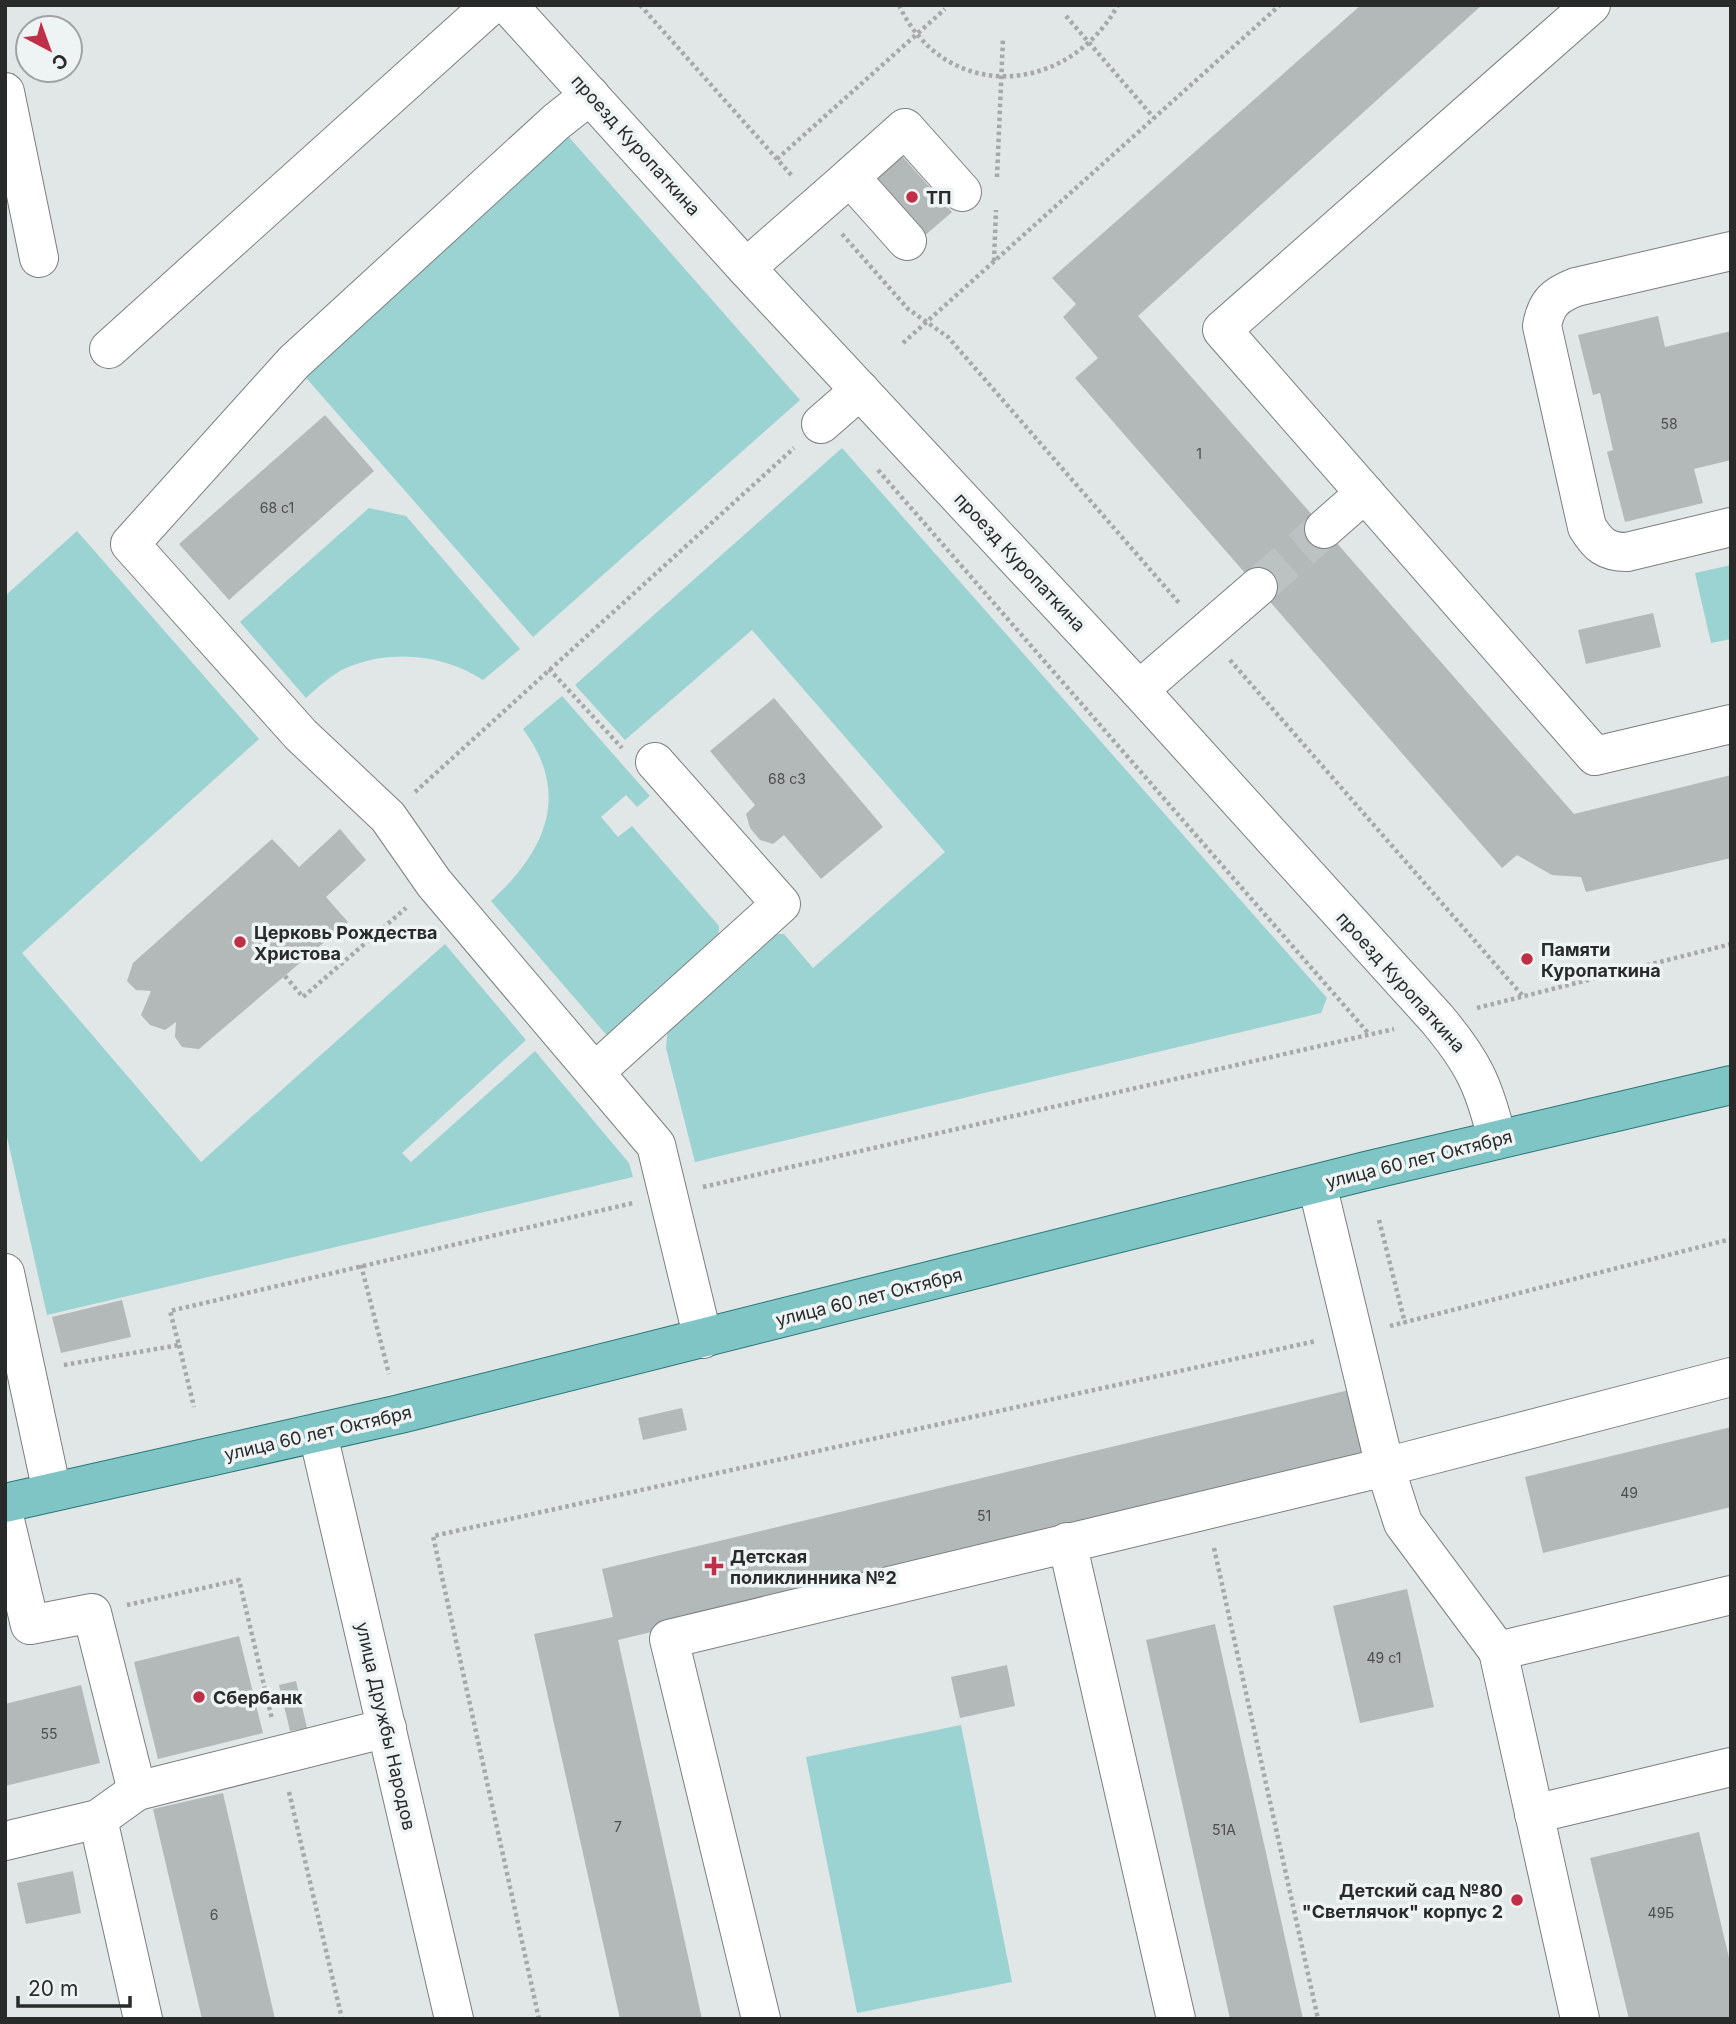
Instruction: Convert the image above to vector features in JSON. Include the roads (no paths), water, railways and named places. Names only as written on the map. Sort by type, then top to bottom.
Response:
[{"type":"main road","name":"улица 60 лет Октября","points":[[5,1503],[318,1434],[1497,1139],[1731,1085]]},
{"type":"street","points":[[109,349],[491,5]]},
{"type":"street","name":"проезд Куропаткина","points":[[508,5],[746,268],[1139,690],[1437,1019],[1475,1068],[1487,1097],[1497,1139]]},
{"type":"street","points":[[1591,5],[1222,330],[1595,756],[1731,724]]},
{"type":"street","points":[[5,92],[39,258]]},
{"type":"street","points":[[590,95],[556,122],[294,362],[130,544],[301,735],[387,817],[434,883],[656,1145],[703,1339]]},
{"type":"street","points":[[746,268],[905,128],[985,190]]},
{"type":"street","points":[[850,177],[907,241]]},
{"type":"street","points":[[1731,251],[1576,286],[1556,295],[1545,311],[1542,326],[1587,527],[1596,542],[1610,552],[1628,552],[1731,527]]},
{"type":"street","points":[[821,424],[860,390]]},
{"type":"street","points":[[1324,529],[1365,493]]},
{"type":"street","points":[[1139,690],[1258,587]]},
{"type":"street","points":[[596,1071],[781,904],[655,762]]},
{"type":"street","points":[[1317,1184],[1351,1334],[1385,1467],[1403,1523],[1498,1651],[1580,2019]]},
{"type":"street","points":[[5,1273],[52,1492]]},
{"type":"street","points":[[761,2019],[669,1639],[1385,1467],[1731,1377]]},
{"type":"street","name":"улица Дружбы Народов","points":[[318,1434],[454,2019]]},
{"type":"street","points":[[5,1520],[30,1625],[92,1613],[137,1791]]},
{"type":"street","points":[[1067,1542],[1176,2019]]},
{"type":"street","points":[[1498,1651],[1731,1595]]},
{"type":"street","points":[[5,1841],[98,1819],[137,1791],[387,1728]]},
{"type":"street","points":[[1534,1814],[1731,1767]]},
{"type":"street","points":[[98,1819],[143,2019]]},
{"type":"tunnel","points":[[1258,587],[1324,529]]},
{"type":"place","name":"ТП","points":[[912,197]]},
{"type":"place","name":"Церковь Рождества Христова","points":[[240,942]]},
{"type":"place","name":"Памяти Куропаткина","points":[[1527,959]]},
{"type":"place","name":"Детская поликлинника №2","points":[[714,1566]]},
{"type":"place","name":"Сбербанк","points":[[199,1697]]},
{"type":"place","name":"Детский сад №80 \"Светлячок\" корпус 2","points":[[1517,1900]]}]
